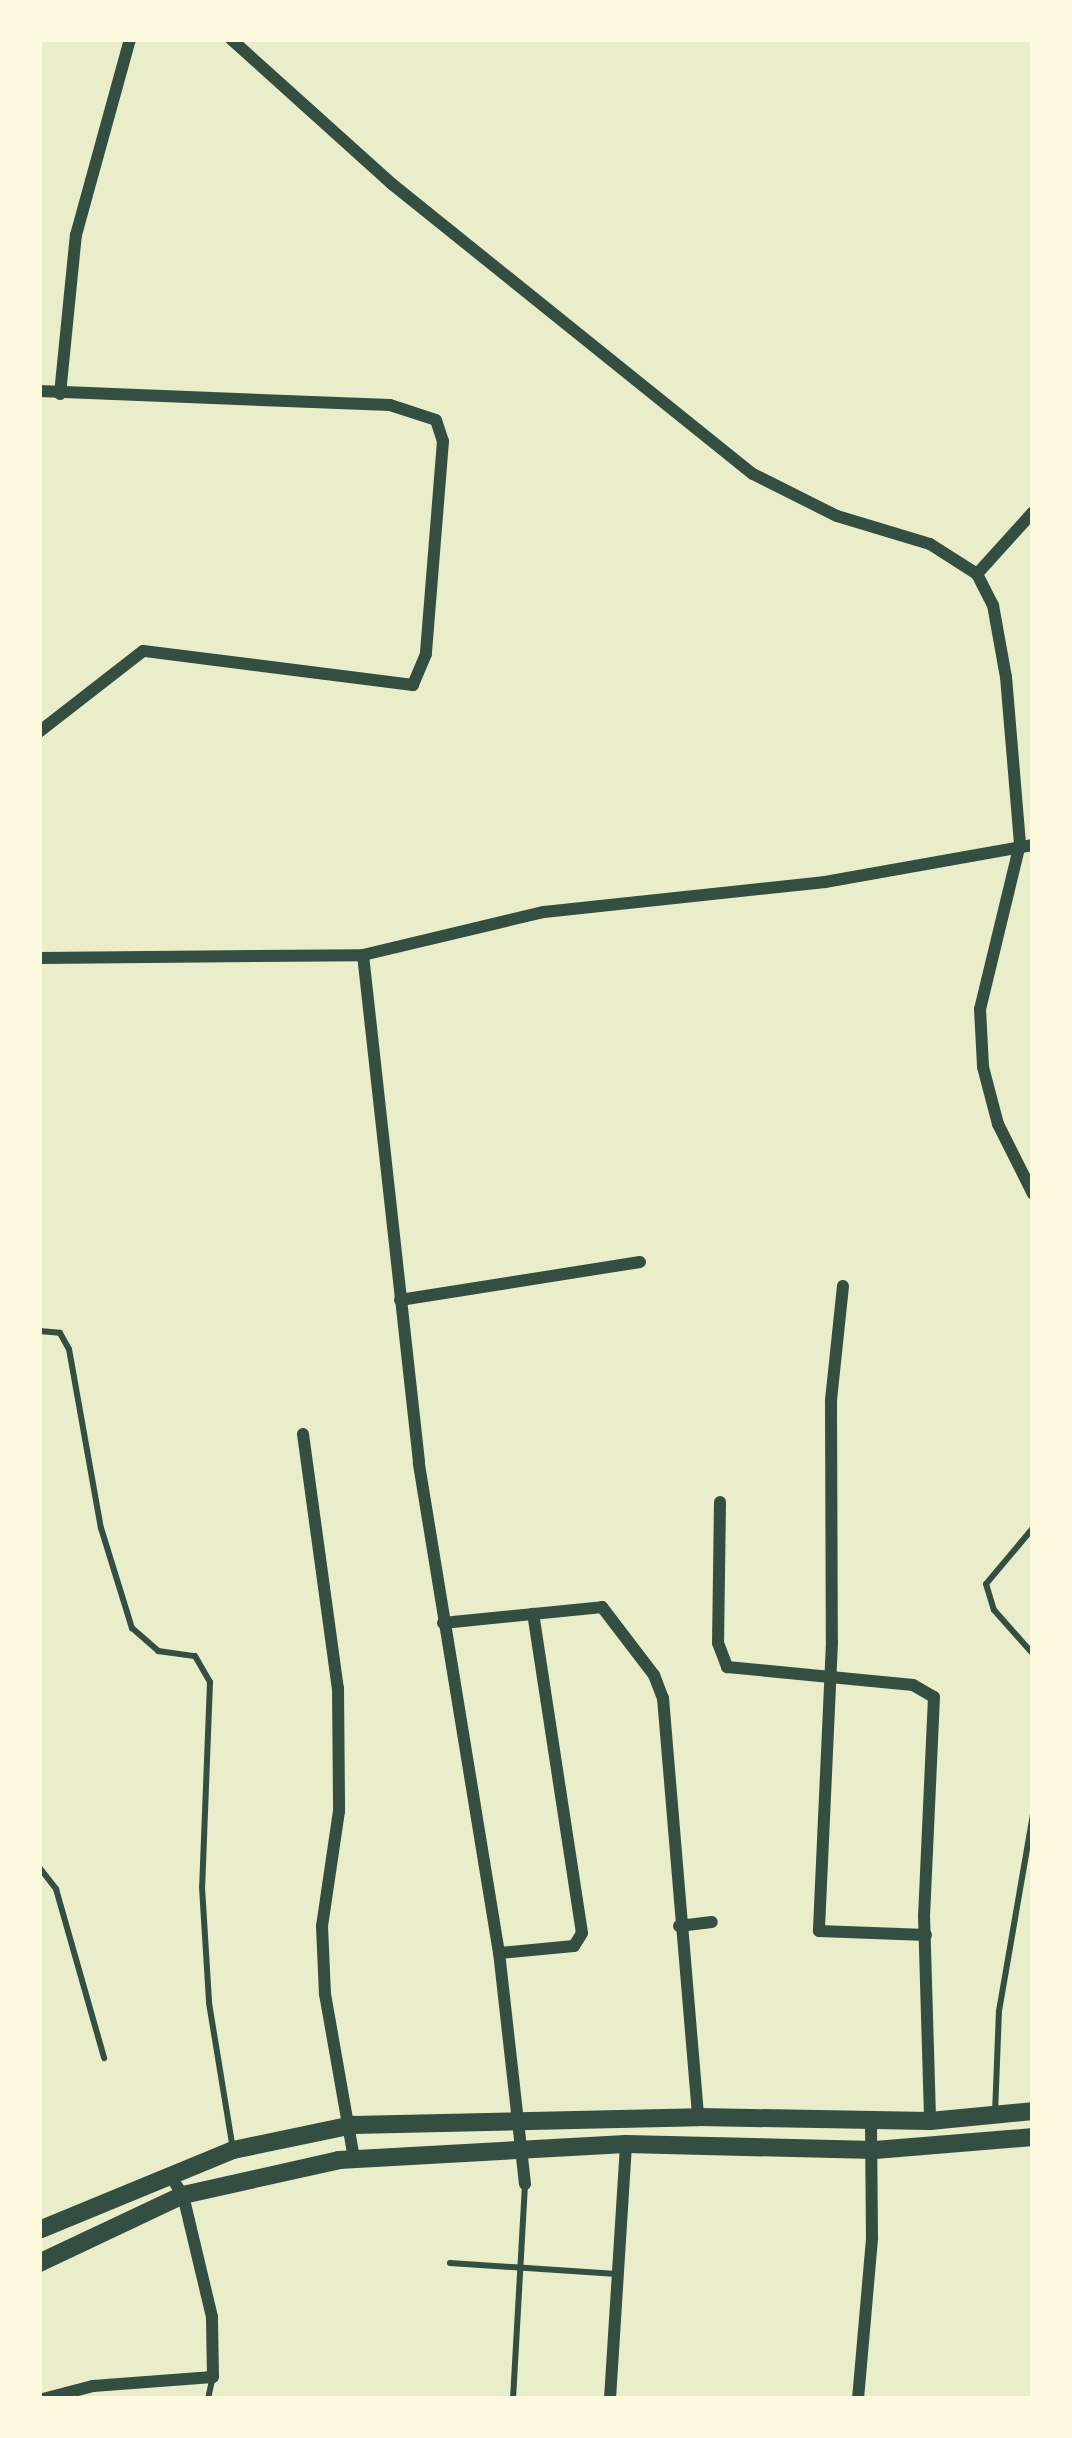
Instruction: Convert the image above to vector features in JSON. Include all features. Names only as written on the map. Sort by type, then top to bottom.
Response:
[{"type":"main road","points":[[39,2230],[233,2150],[352,2125],[698,2116],[930,2121],[1033,2111]]},
{"type":"main road","points":[[39,2263],[183,2195],[268,2170],[354,2159],[626,2144],[875,2150],[1033,2137]]},
{"type":"street","points":[[59,394],[76,235],[130,39]]},
{"type":"street","points":[[231,39],[392,184],[753,474],[837,516],[930,544],[977,574],[993,604],[1027,845],[980,1009],[983,1067],[998,1124],[1033,1194]]},
{"type":"street","points":[[39,392],[417,410],[436,421],[442,473],[426,654],[413,685],[143,651],[39,732]]},
{"type":"street","points":[[977,574],[1033,512]]},
{"type":"street","points":[[39,958],[363,955],[544,912],[825,882],[1027,845]]},
{"type":"street","points":[[363,955],[400,1300],[443,1623],[499,1953],[525,2149],[525,2184]]},
{"type":"street","points":[[400,1300],[640,1262]]},
{"type":"street","points":[[843,1286],[831,1401],[820,1930],[926,1936]]},
{"type":"street","points":[[303,1433],[338,1688],[339,1810],[322,1926],[326,1994],[352,2125],[354,2159]]},
{"type":"street","points":[[720,1502],[718,1643],[727,1667],[927,1687],[934,1697],[926,1936],[930,2121]]},
{"type":"street","points":[[443,1623],[602,1607],[655,1676],[663,1697],[698,2116]]},
{"type":"street","points":[[499,1953],[574,1946],[582,1933],[533,1615]]},
{"type":"street","points":[[679,1926],[712,1922]]},
{"type":"street","points":[[858,2399],[875,2150],[871,2117]]},
{"type":"street","points":[[610,2399],[626,2144]]},
{"type":"street","points":[[43,2399],[93,2386],[213,2377],[212,2317],[183,2195],[169,2174]]},
{"type":"lane","points":[[39,1330],[60,1333],[69,1348],[100,1528],[132,1628],[158,1651],[195,1656],[210,1682],[202,1887],[209,2003],[233,2150]]},
{"type":"lane","points":[[1033,1528],[986,1584],[994,1610],[1033,1654]]},
{"type":"lane","points":[[995,2116],[999,2011],[1033,1815]]},
{"type":"lane","points":[[39,1868],[56,1889],[104,2058]]},
{"type":"lane","points":[[513,2399],[525,2184]]},
{"type":"lane","points":[[449,2263],[617,2274]]},
{"type":"lane","points":[[208,2399],[213,2377]]}]
